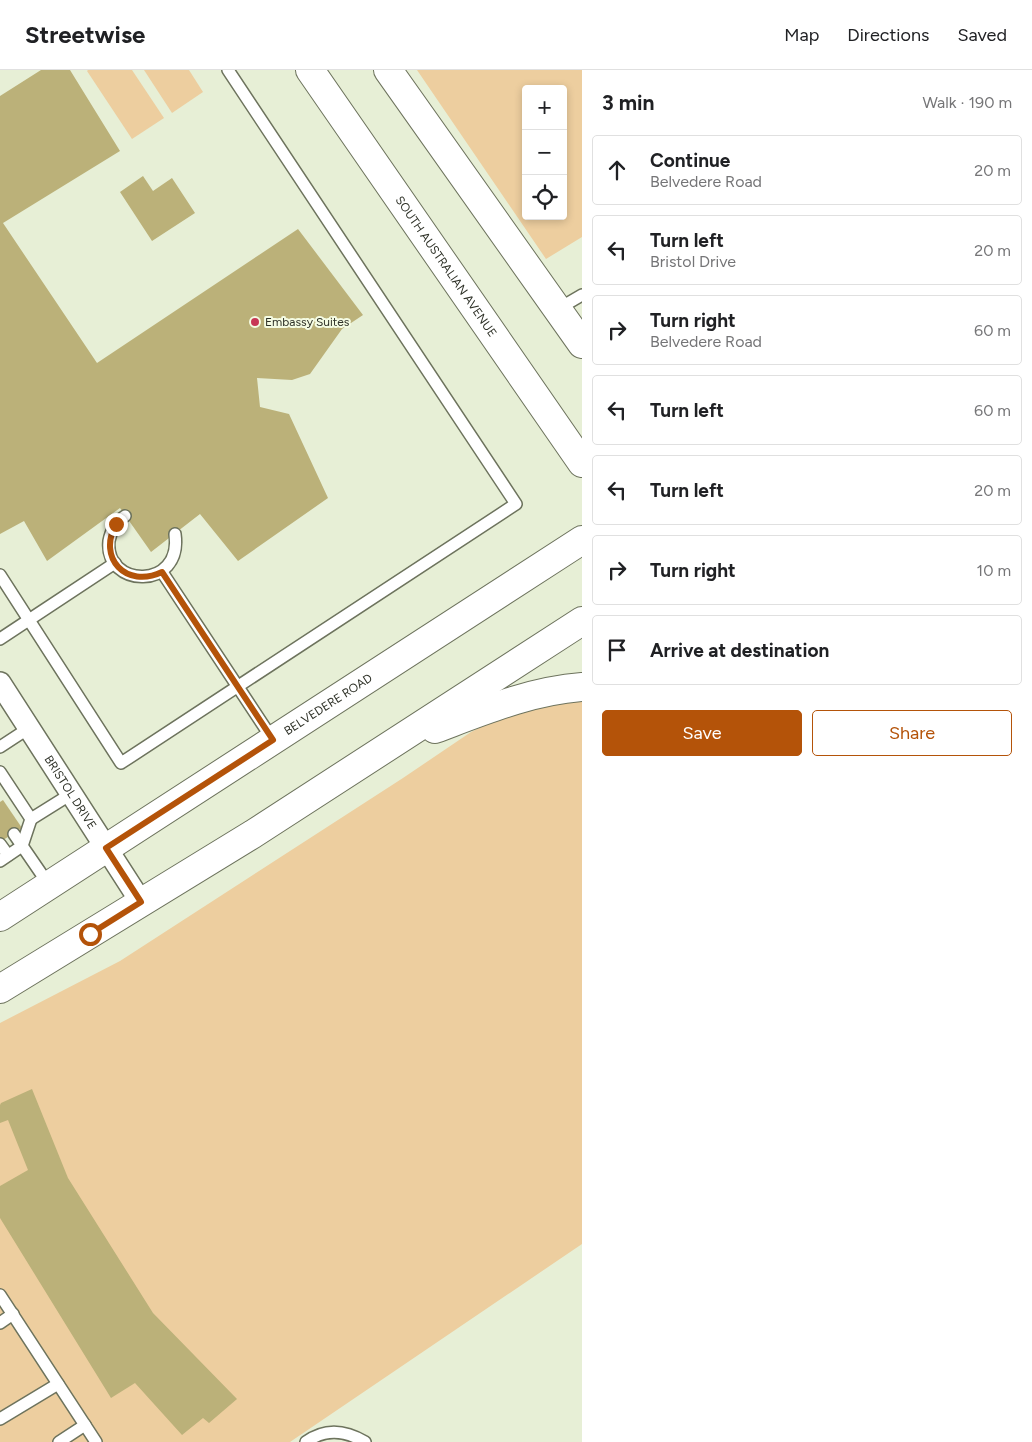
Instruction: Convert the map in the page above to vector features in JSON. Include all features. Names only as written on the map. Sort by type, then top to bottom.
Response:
[{"type":"main road","name":"SOUTH AUSTRALIAN AVENUE","points":[[310,70],[582,463]]},
{"type":"main road","points":[[388,70],[582,344]]},
{"type":"main road","name":"BELVEDERE ROAD","points":[[0,917],[582,540]]},
{"type":"main road","points":[[0,989],[253,834],[582,621]]},
{"type":"main road","points":[[391,744],[522,697],[562,688],[582,686]]},
{"type":"street","name":"BRISTOL DRIVE","points":[[4,696],[29,728],[141,902]]},
{"type":"lane","points":[[0,575],[121,763],[516,504],[228,70]]},
{"type":"lane","points":[[558,309],[582,295]]},
{"type":"lane","points":[[126,516],[116,524],[111,533],[110,549],[115,563],[122,571],[132,576],[142,578],[162,572],[174,555],[176,545],[174,534]]},
{"type":"lane","points":[[0,639],[115,563]]},
{"type":"lane","points":[[162,572],[273,740]]},
{"type":"lane","points":[[0,747],[29,728]]},
{"type":"lane","points":[[0,772],[31,819]]},
{"type":"lane","points":[[0,844],[4,858],[22,846],[31,819],[72,794]]},
{"type":"lane","points":[[14,834],[49,885]]},
{"type":"lane","points":[[0,1295],[96,1442]]},
{"type":"lane","points":[[0,1323],[13,1314]]},
{"type":"lane","points":[[0,1419],[58,1384]]},
{"type":"lane","points":[[59,1442],[85,1425]]},
{"type":"lane","points":[[306,1442],[321,1434],[337,1432],[352,1435],[365,1442]]},
{"type":"shaded area","points":[[88,70],[132,70],[164,118],[132,139]]},
{"type":"shaded area","points":[[144,70],[189,70],[203,92],[172,113]]},
{"type":"shaded area","points":[[417,70],[582,70],[582,237],[546,259]]},
{"type":"shaded area","points":[[582,698],[582,1244],[290,1442],[0,1442],[0,1023],[120,961],[471,732],[509,713]]},
{"type":"building","name":"Embassy Suites","points":[[41,70],[70,70],[120,151],[3,223],[97,363],[298,229],[363,315],[342,329],[310,374],[292,380],[257,378],[260,407],[289,414],[328,498],[238,561],[200,514],[151,552],[120,508],[47,561],[24,521],[0,534],[0,96]]},
{"type":"building","points":[[143,176],[153,191],[172,178],[195,213],[152,241],[120,192]]},
{"type":"building","points":[[3,800],[22,828],[0,842],[0,802]]},
{"type":"building","points":[[32,1089],[68,1178],[153,1313],[237,1399],[209,1423],[203,1418],[182,1435],[135,1383],[111,1398],[0,1218],[0,1186],[28,1170],[8,1120],[0,1123],[0,1105]]},
{"type":"place","name":"Embassy Suites","points":[[255,322]]},
{"type":"route","points":[[90,934],[141,902],[106,848],[273,740],[162,572],[142,578],[122,571],[115,563],[110,554],[109,544],[111,533],[116,524]]}]
